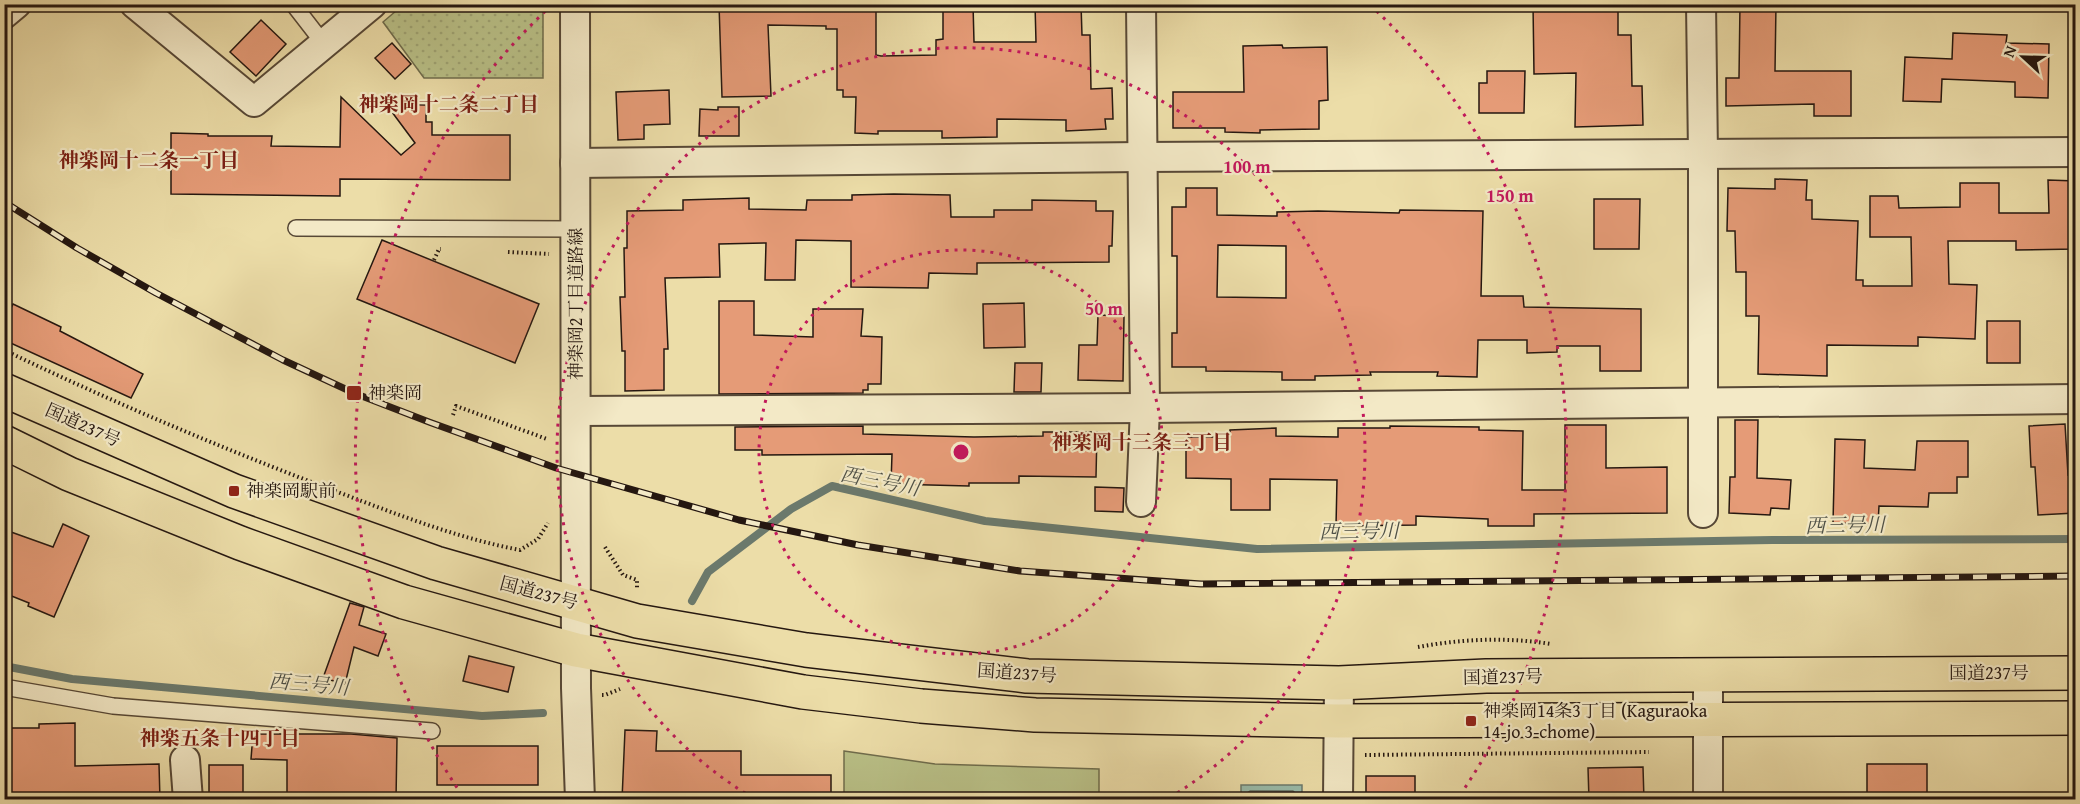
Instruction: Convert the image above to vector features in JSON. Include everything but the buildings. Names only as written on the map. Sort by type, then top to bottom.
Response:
[{"type":"highway","name":"国道237号","points":[[4,390],[234,491],[436,563],[637,621],[806,650],[1027,676],[1339,683],[1486,676],[2076,673]]},
{"type":"highway","points":[[4,442],[69,474],[240,543],[404,602],[576,650],[803,692],[921,706],[1035,715],[1338,721],[2076,718]]},
{"type":"street","points":[[4,14],[16,4]]},
{"type":"street","points":[[135,4],[254,102],[372,4]]},
{"type":"street","name":"神楽岡2丁目道路線","points":[[575,4],[576,650],[580,800]]},
{"type":"street","points":[[1141,4],[1145,408],[1141,502]]},
{"type":"street","points":[[1701,4],[1704,154],[1703,513]]},
{"type":"street","points":[[575,163],[1142,157],[2076,152]]},
{"type":"street","points":[[576,411],[2076,399]]},
{"type":"street","points":[[1708,674],[1708,800]]},
{"type":"street","points":[[1338,800],[1339,683]]},
{"type":"street","points":[[185,760],[188,800]]},
{"type":"lane","points":[[293,4],[324,44]]},
{"type":"lane","points":[[297,228],[576,241]]},
{"type":"lane","points":[[4,687],[113,706],[432,731]]},
{"type":"path","points":[[499,252],[576,241]]},
{"type":"path","points":[[434,260],[439,249],[451,250]]},
{"type":"path","points":[[4,350],[67,381],[243,456],[395,513],[495,545],[520,550]]},
{"type":"path","points":[[453,415],[456,406],[556,442]]},
{"type":"path","points":[[604,545],[623,575],[637,580]]},
{"type":"green space","points":[[403,5],[543,5],[543,78],[424,78],[383,22]]},
{"type":"green space","points":[[844,751],[935,764],[1099,769],[1099,799],[844,799]]},
{"type":"water","points":[[1241,785],[1302,785],[1302,799],[1241,799]]},
{"type":"waterway","name":"西三号川","points":[[692,601],[708,572],[791,509],[832,486],[985,521],[1257,549],[1772,540],[2076,539]]},
{"type":"waterway","name":"西三号川","points":[[4,666],[72,679],[482,716],[543,713]]},
{"type":"railway","points":[[4,202],[77,248],[156,293],[283,360],[354,393],[556,468],[739,520],[858,545],[1020,571],[1201,584],[2076,576]]},
{"type":"place","name":"神楽岡","points":[[354,393]]},
{"type":"place","name":"神楽岡駅前","points":[[234,491]]},
{"type":"place","name":"神楽岡14条3丁目 (Kaguraoka 14-jo 3-chome)","points":[[1471,721]]},
{"type":"district","name":"神楽岡十二条二丁目","points":[[449,104]]},
{"type":"district","name":"神楽岡十二条一丁目","points":[[149,160]]},
{"type":"district","name":"神楽岡十三条三丁目","points":[[1142,442]]},
{"type":"district","name":"神楽五条十四丁目","points":[[220,738]]}]
